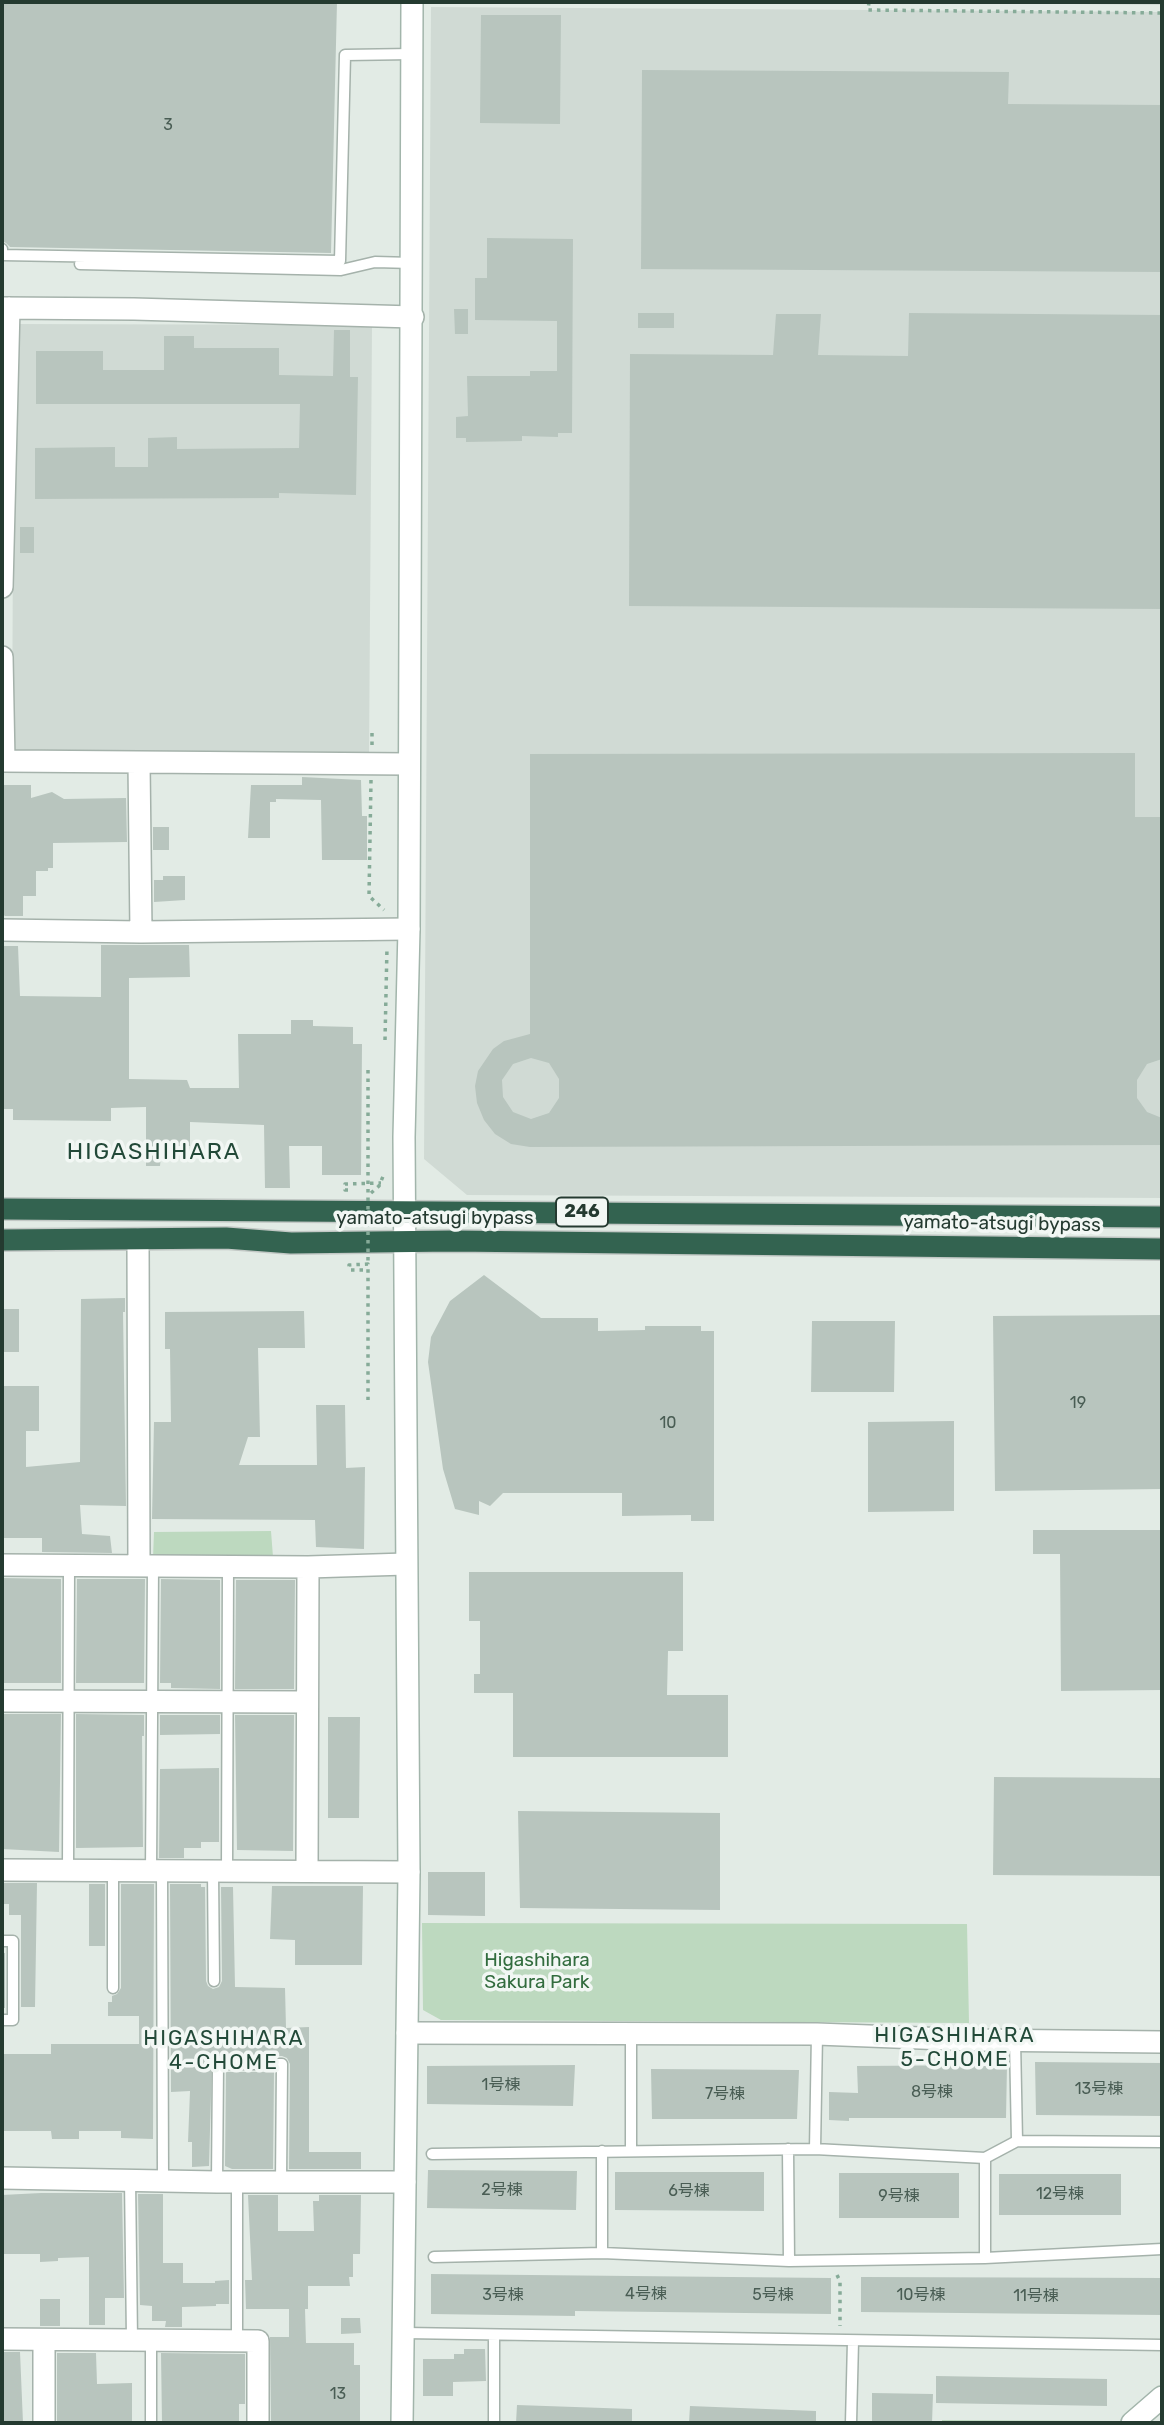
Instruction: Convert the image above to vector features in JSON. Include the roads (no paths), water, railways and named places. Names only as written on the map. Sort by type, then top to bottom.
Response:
[{"type":"highway","name":"yamato-atsugi bypass","points":[[2,1209],[1162,1217]]},
{"type":"highway","name":"yamato-atsugi bypass","points":[[2,1240],[226,1238],[291,1242],[1162,1249]]},
{"type":"street","points":[[402,2423],[409,1872],[405,1211],[413,317],[412,2]]},
{"type":"street","points":[[2,587],[5,308],[413,317]]},
{"type":"street","points":[[2,657],[4,761],[409,764]]},
{"type":"street","points":[[139,763],[141,932]]},
{"type":"street","points":[[2,930],[141,932],[409,929]]},
{"type":"street","points":[[138,1239],[146,1566]]},
{"type":"street","points":[[2,1565],[308,1567],[407,1564]]},
{"type":"street","points":[[307,1871],[308,1567]]},
{"type":"street","points":[[2,1701],[307,1702]]},
{"type":"street","points":[[2,1870],[409,1872]]},
{"type":"street","points":[[407,2033],[817,2034],[1162,2042]]},
{"type":"street","points":[[2,2178],[405,2182]]},
{"type":"street","points":[[2,2339],[258,2341],[258,2423]]},
{"type":"street","points":[[44,2340],[44,2423]]},
{"type":"street","points":[[1132,2423],[1162,2398]]},
{"type":"lane","points":[[2,249],[2,255],[340,261],[345,55],[412,54]]},
{"type":"lane","points":[[2,262],[341,270],[375,262],[412,263]]},
{"type":"lane","points":[[68,1870],[69,1566]]},
{"type":"lane","points":[[146,1566],[157,1871],[163,2179]]},
{"type":"lane","points":[[214,1981],[228,1702],[228,1566]]},
{"type":"lane","points":[[113,1871],[113,1989]]},
{"type":"lane","points":[[2,1941],[13,1941],[13,2020],[2,2020]]},
{"type":"lane","points":[[631,2033],[631,2150]]},
{"type":"lane","points":[[815,2149],[817,2034]]},
{"type":"lane","points":[[1015,2040],[1017,2141]]},
{"type":"lane","points":[[237,2341],[218,2064],[282,2064],[281,2182]]},
{"type":"lane","points":[[432,2154],[815,2149],[985,2158],[1017,2141],[1162,2142]]},
{"type":"lane","points":[[788,2149],[789,2261]]},
{"type":"lane","points":[[602,2151],[602,2253]]},
{"type":"lane","points":[[985,2158],[985,2258]]},
{"type":"lane","points":[[130,2179],[151,2423]]},
{"type":"lane","points":[[434,2257],[602,2253],[789,2261],[985,2258],[1162,2249]]},
{"type":"lane","points":[[405,2333],[1162,2345]]},
{"type":"lane","points":[[494,2335],[494,2423]]},
{"type":"lane","points":[[851,2423],[853,2341]]},
{"type":"district","name":"HIGASHIHARA","points":[[154,1152]]},
{"type":"district","name":"HIGASHIHARA 5-CHOME","points":[[955,2048]]},
{"type":"district","name":"HIGASHIHARA 4-CHOME","points":[[224,2051]]},
{"type":"park label","name":"Higashihara Sakura Park","points":[[537,1972]]}]
